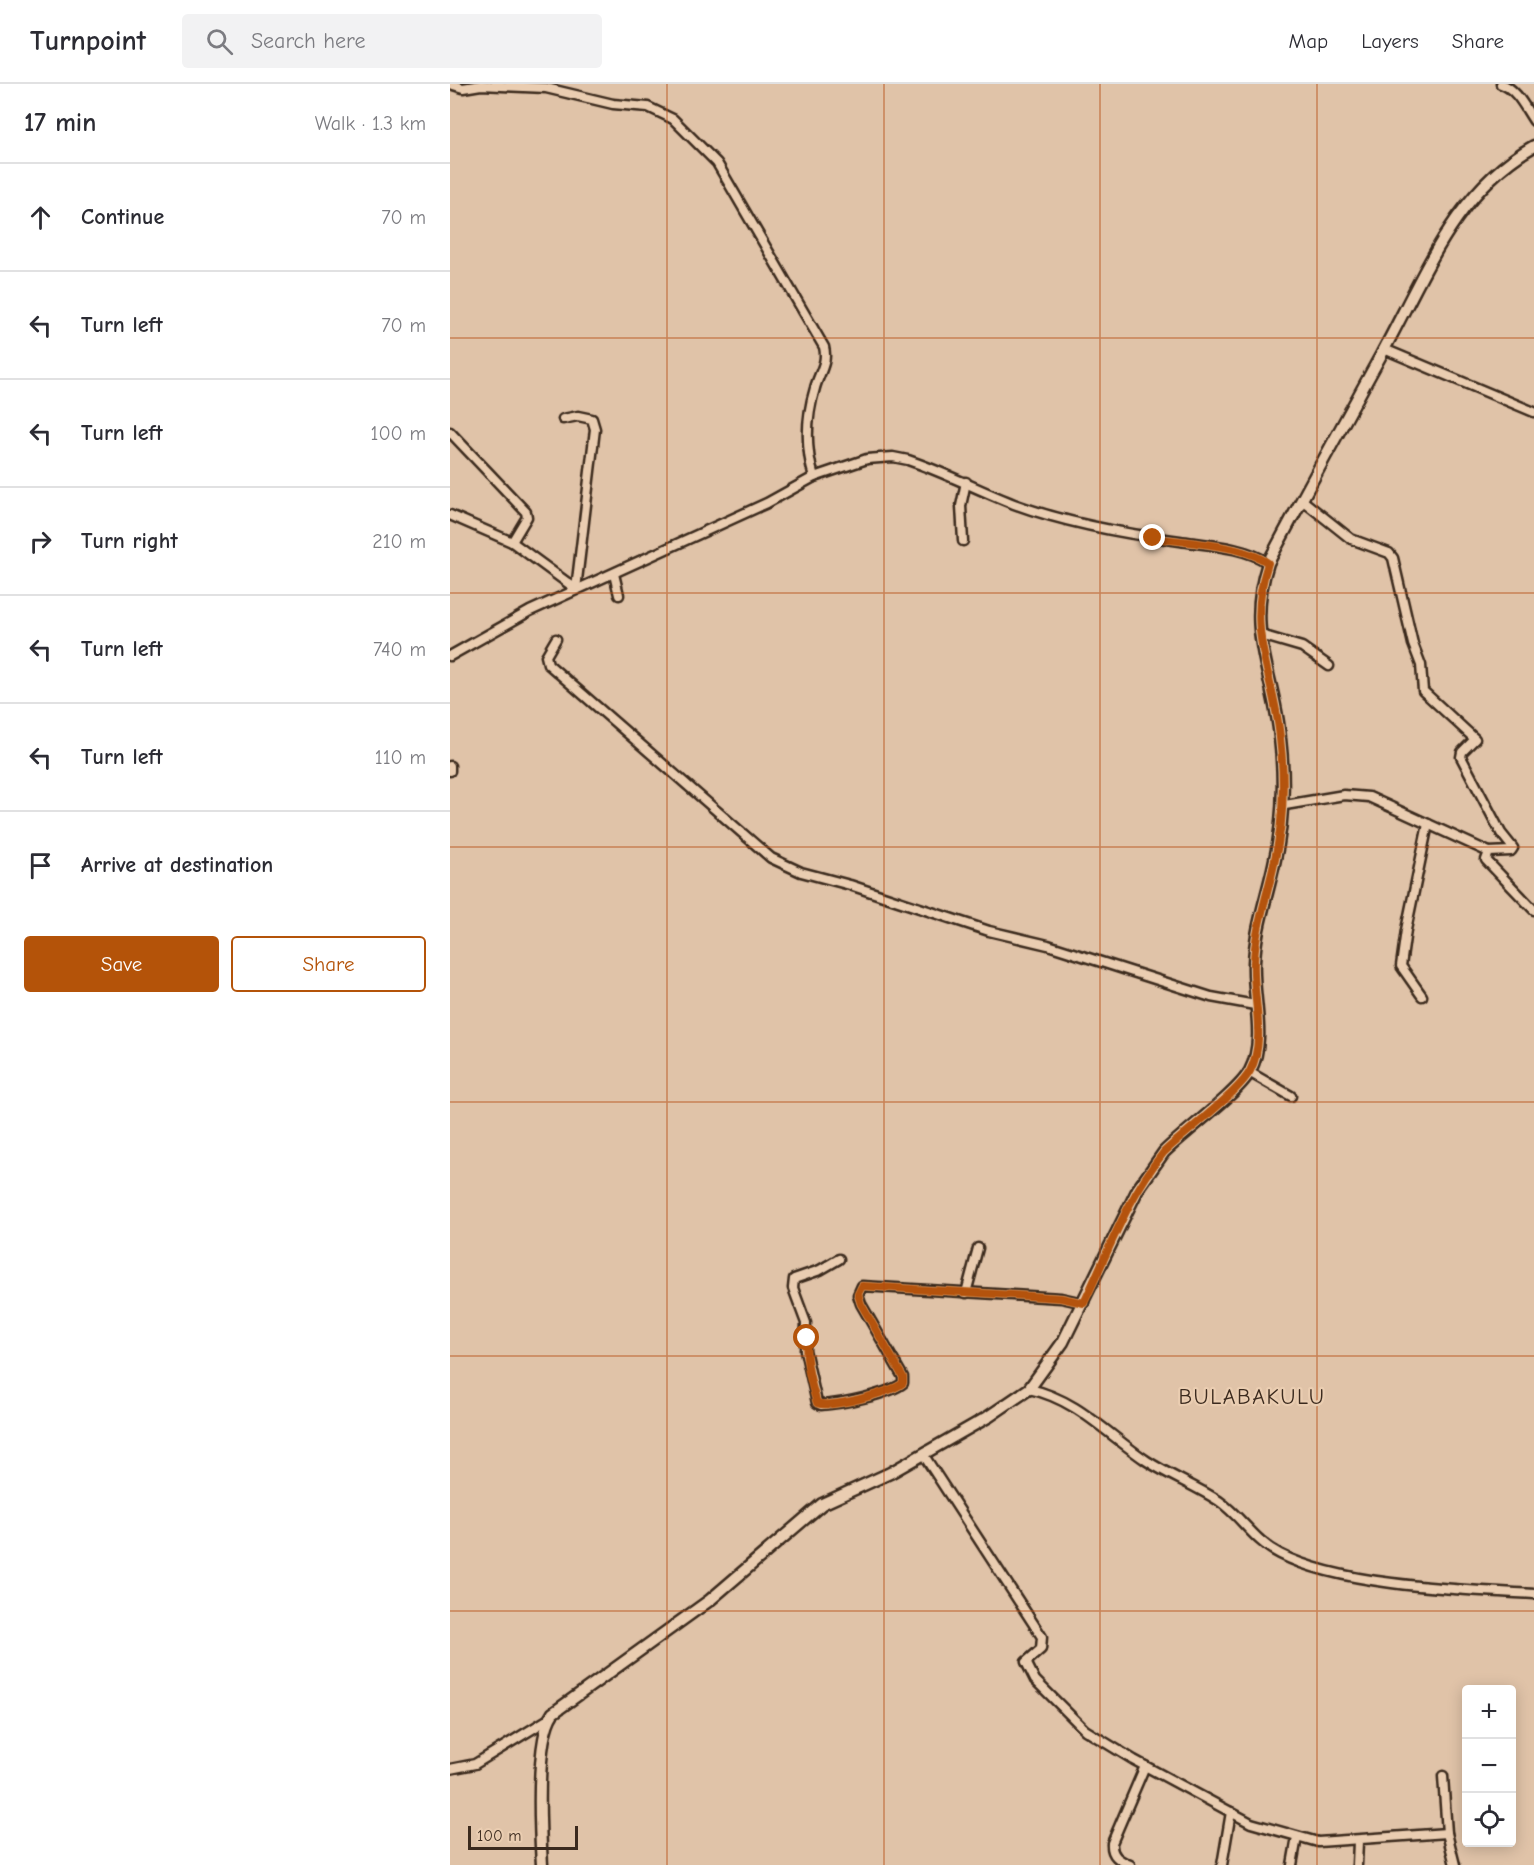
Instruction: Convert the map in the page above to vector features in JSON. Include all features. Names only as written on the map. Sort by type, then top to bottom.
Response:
[{"type":"street","points":[[450,84],[463,88],[481,85],[546,88],[613,104],[648,107],[673,119],[707,150],[717,163],[824,347],[825,361],[815,389],[807,436],[807,450],[814,477]]},
{"type":"street","points":[[1501,84],[1515,93],[1534,121]]},
{"type":"street","points":[[450,1769],[460,1769],[475,1764],[547,1720],[560,1707],[710,1600],[822,1504],[890,1473],[988,1417],[1029,1389],[1063,1342],[1127,1211],[1152,1167],[1164,1152],[1250,1072],[1257,1040],[1255,945],[1276,856],[1284,805],[1278,720],[1261,649],[1259,595],[1268,563],[1435,251],[1466,205],[1502,166],[1534,146]]},
{"type":"street","points":[[1384,349],[1534,412]]},
{"type":"street","points":[[563,419],[585,416],[591,419],[595,429],[576,589]]},
{"type":"street","points":[[450,432],[526,512],[527,516],[512,542]]},
{"type":"street","points":[[450,656],[530,611],[576,589],[614,574],[767,503],[814,477],[867,459],[893,457],[931,468],[1014,504],[1048,514],[1153,538],[1243,553],[1268,563]]},
{"type":"street","points":[[963,541],[961,506],[966,482]]},
{"type":"street","points":[[1284,805],[1356,794],[1388,804],[1489,852],[1514,850],[1501,833],[1461,757],[1462,752],[1475,739],[1423,691],[1421,665],[1413,644],[1393,558],[1389,553],[1351,539],[1302,500]]},
{"type":"street","points":[[450,515],[512,542],[576,589]]},
{"type":"street","points":[[614,574],[619,595]]},
{"type":"street","points":[[1261,635],[1302,647],[1329,666]]},
{"type":"street","points":[[555,639],[546,656],[548,664],[771,858],[801,872],[850,885],[989,931],[1048,945],[1210,997],[1255,1005]]},
{"type":"street","points":[[1422,996],[1401,966],[1406,930],[1428,824]]},
{"type":"street","points":[[1489,852],[1486,860],[1534,910]]},
{"type":"street","points":[[1250,1072],[1291,1096]]},
{"type":"street","points":[[966,1293],[978,1248]]},
{"type":"street","points":[[839,1258],[820,1270],[794,1279],[793,1288],[806,1323],[805,1350],[814,1393],[817,1403],[821,1405],[874,1395],[897,1388],[903,1383],[903,1377],[861,1304],[858,1294],[862,1286],[1061,1298],[1084,1303]]},
{"type":"street","points":[[1029,1389],[1051,1393],[1068,1402],[1148,1462],[1218,1501],[1263,1545],[1282,1556],[1354,1576],[1412,1585],[1534,1594]]},
{"type":"street","points":[[923,1454],[1042,1637],[1041,1649],[1026,1662],[1035,1680],[1085,1730],[1145,1766],[1251,1823],[1297,1837],[1318,1842],[1358,1841],[1448,1833]]},
{"type":"street","points":[[542,1865],[542,1743],[547,1720]]},
{"type":"street","points":[[1130,1865],[1116,1858],[1112,1851],[1112,1843],[1145,1766]]},
{"type":"street","points":[[1443,1776],[1448,1833],[1455,1865]]},
{"type":"street","points":[[1222,1865],[1231,1812]]},
{"type":"street","points":[[1292,1865],[1297,1837]]},
{"type":"street","points":[[1357,1865],[1358,1841]]},
{"type":"district","name":"BULABAKULU","points":[[1252,1396]]},
{"type":"route","points":[[807,1338],[805,1350],[814,1393],[817,1403],[827,1405],[874,1395],[897,1388],[903,1383],[903,1377],[861,1304],[858,1294],[862,1286],[1061,1298],[1084,1303],[1127,1211],[1152,1167],[1164,1152],[1250,1072],[1257,1040],[1255,945],[1275,864],[1284,805],[1278,720],[1261,649],[1259,595],[1268,563],[1243,553],[1153,538]]}]
